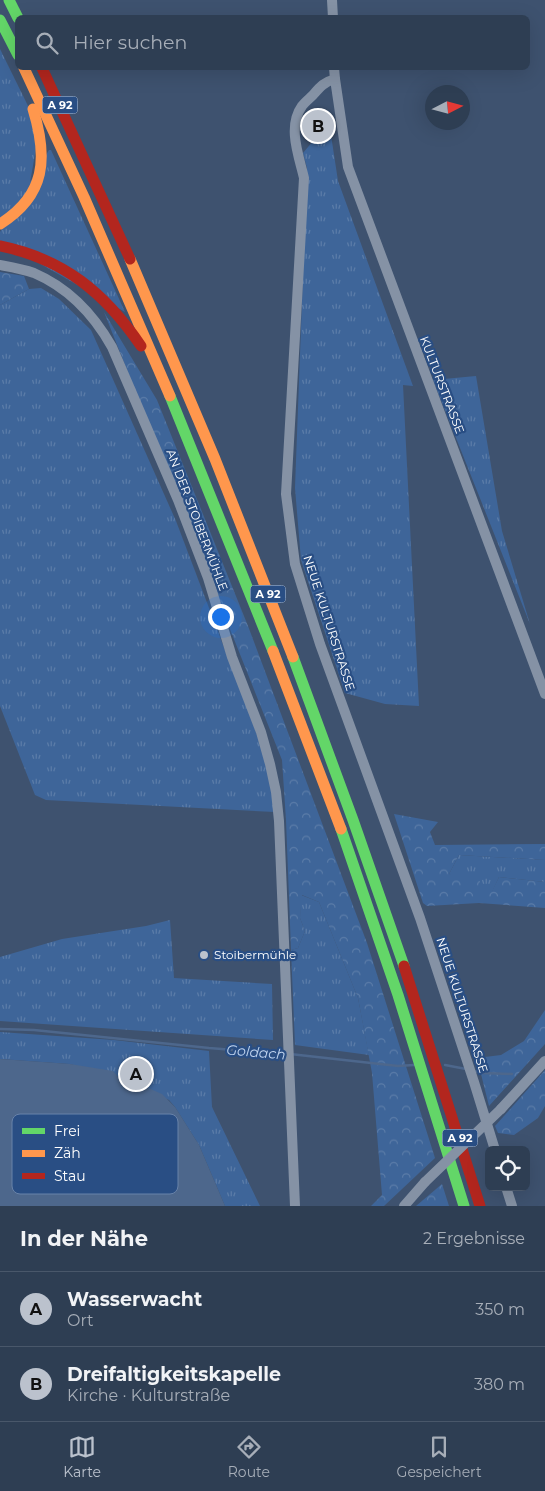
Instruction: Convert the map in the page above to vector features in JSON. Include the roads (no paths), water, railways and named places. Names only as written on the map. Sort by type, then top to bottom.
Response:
[{"type":"highway","points":[[9,0],[16,15]]},
{"type":"highway","points":[[0,20],[15,49]]},
{"type":"highway","points":[[0,224],[17,213],[26,204],[37,182],[42,158],[40,133],[26,90],[24,70]]},
{"type":"highway","name":"A 92","points":[[25,70],[102,236],[174,404],[222,521],[325,785],[418,1057],[464,1206]]},
{"type":"highway","name":"A 92","points":[[43,70],[78,143],[156,319],[236,512],[339,780],[385,908],[480,1206]]},
{"type":"highway","points":[[0,246],[42,258],[76,275],[104,300],[129,326],[145,353],[161,392],[174,404]]},
{"type":"street","points":[[332,0],[333,15]]},
{"type":"street","points":[[334,70],[334,80]]},
{"type":"street","name":"KULTURSTRASSE","points":[[334,80],[348,167],[545,694]]},
{"type":"street","name":"NEUE KULTURSTRASSE","points":[[334,80],[325,82],[302,106],[294,129],[304,178],[286,494],[295,564],[320,644],[420,918],[494,1146]]},
{"type":"street","name":"AN DER STOIBERMÜHLE","points":[[0,264],[34,274],[54,284],[81,304],[99,324],[115,353],[199,553],[232,657],[261,732],[274,778],[279,822],[295,1206]]},
{"type":"street","points":[[404,1206],[425,1182],[501,1109],[545,1061]]},
{"type":"street","points":[[507,1191],[512,1206]]},
{"type":"waterway","name":"Goldach","points":[[0,1029],[34,1030],[285,1054]]},
{"type":"waterway","name":"Goldach","points":[[290,1054],[398,1066],[414,1065]]},
{"type":"waterway","name":"Goldach","points":[[445,1065],[466,1069]]},
{"type":"waterway","name":"Goldach","points":[[474,1071],[512,1074]]},
{"type":"place","name":"Dreifaltigkeitskapelle","points":[[318,126]]},
{"type":"place","name":"Stoibermühle","points":[[204,955]]},
{"type":"place","name":"Wasserwacht","points":[[136,1074]]}]
